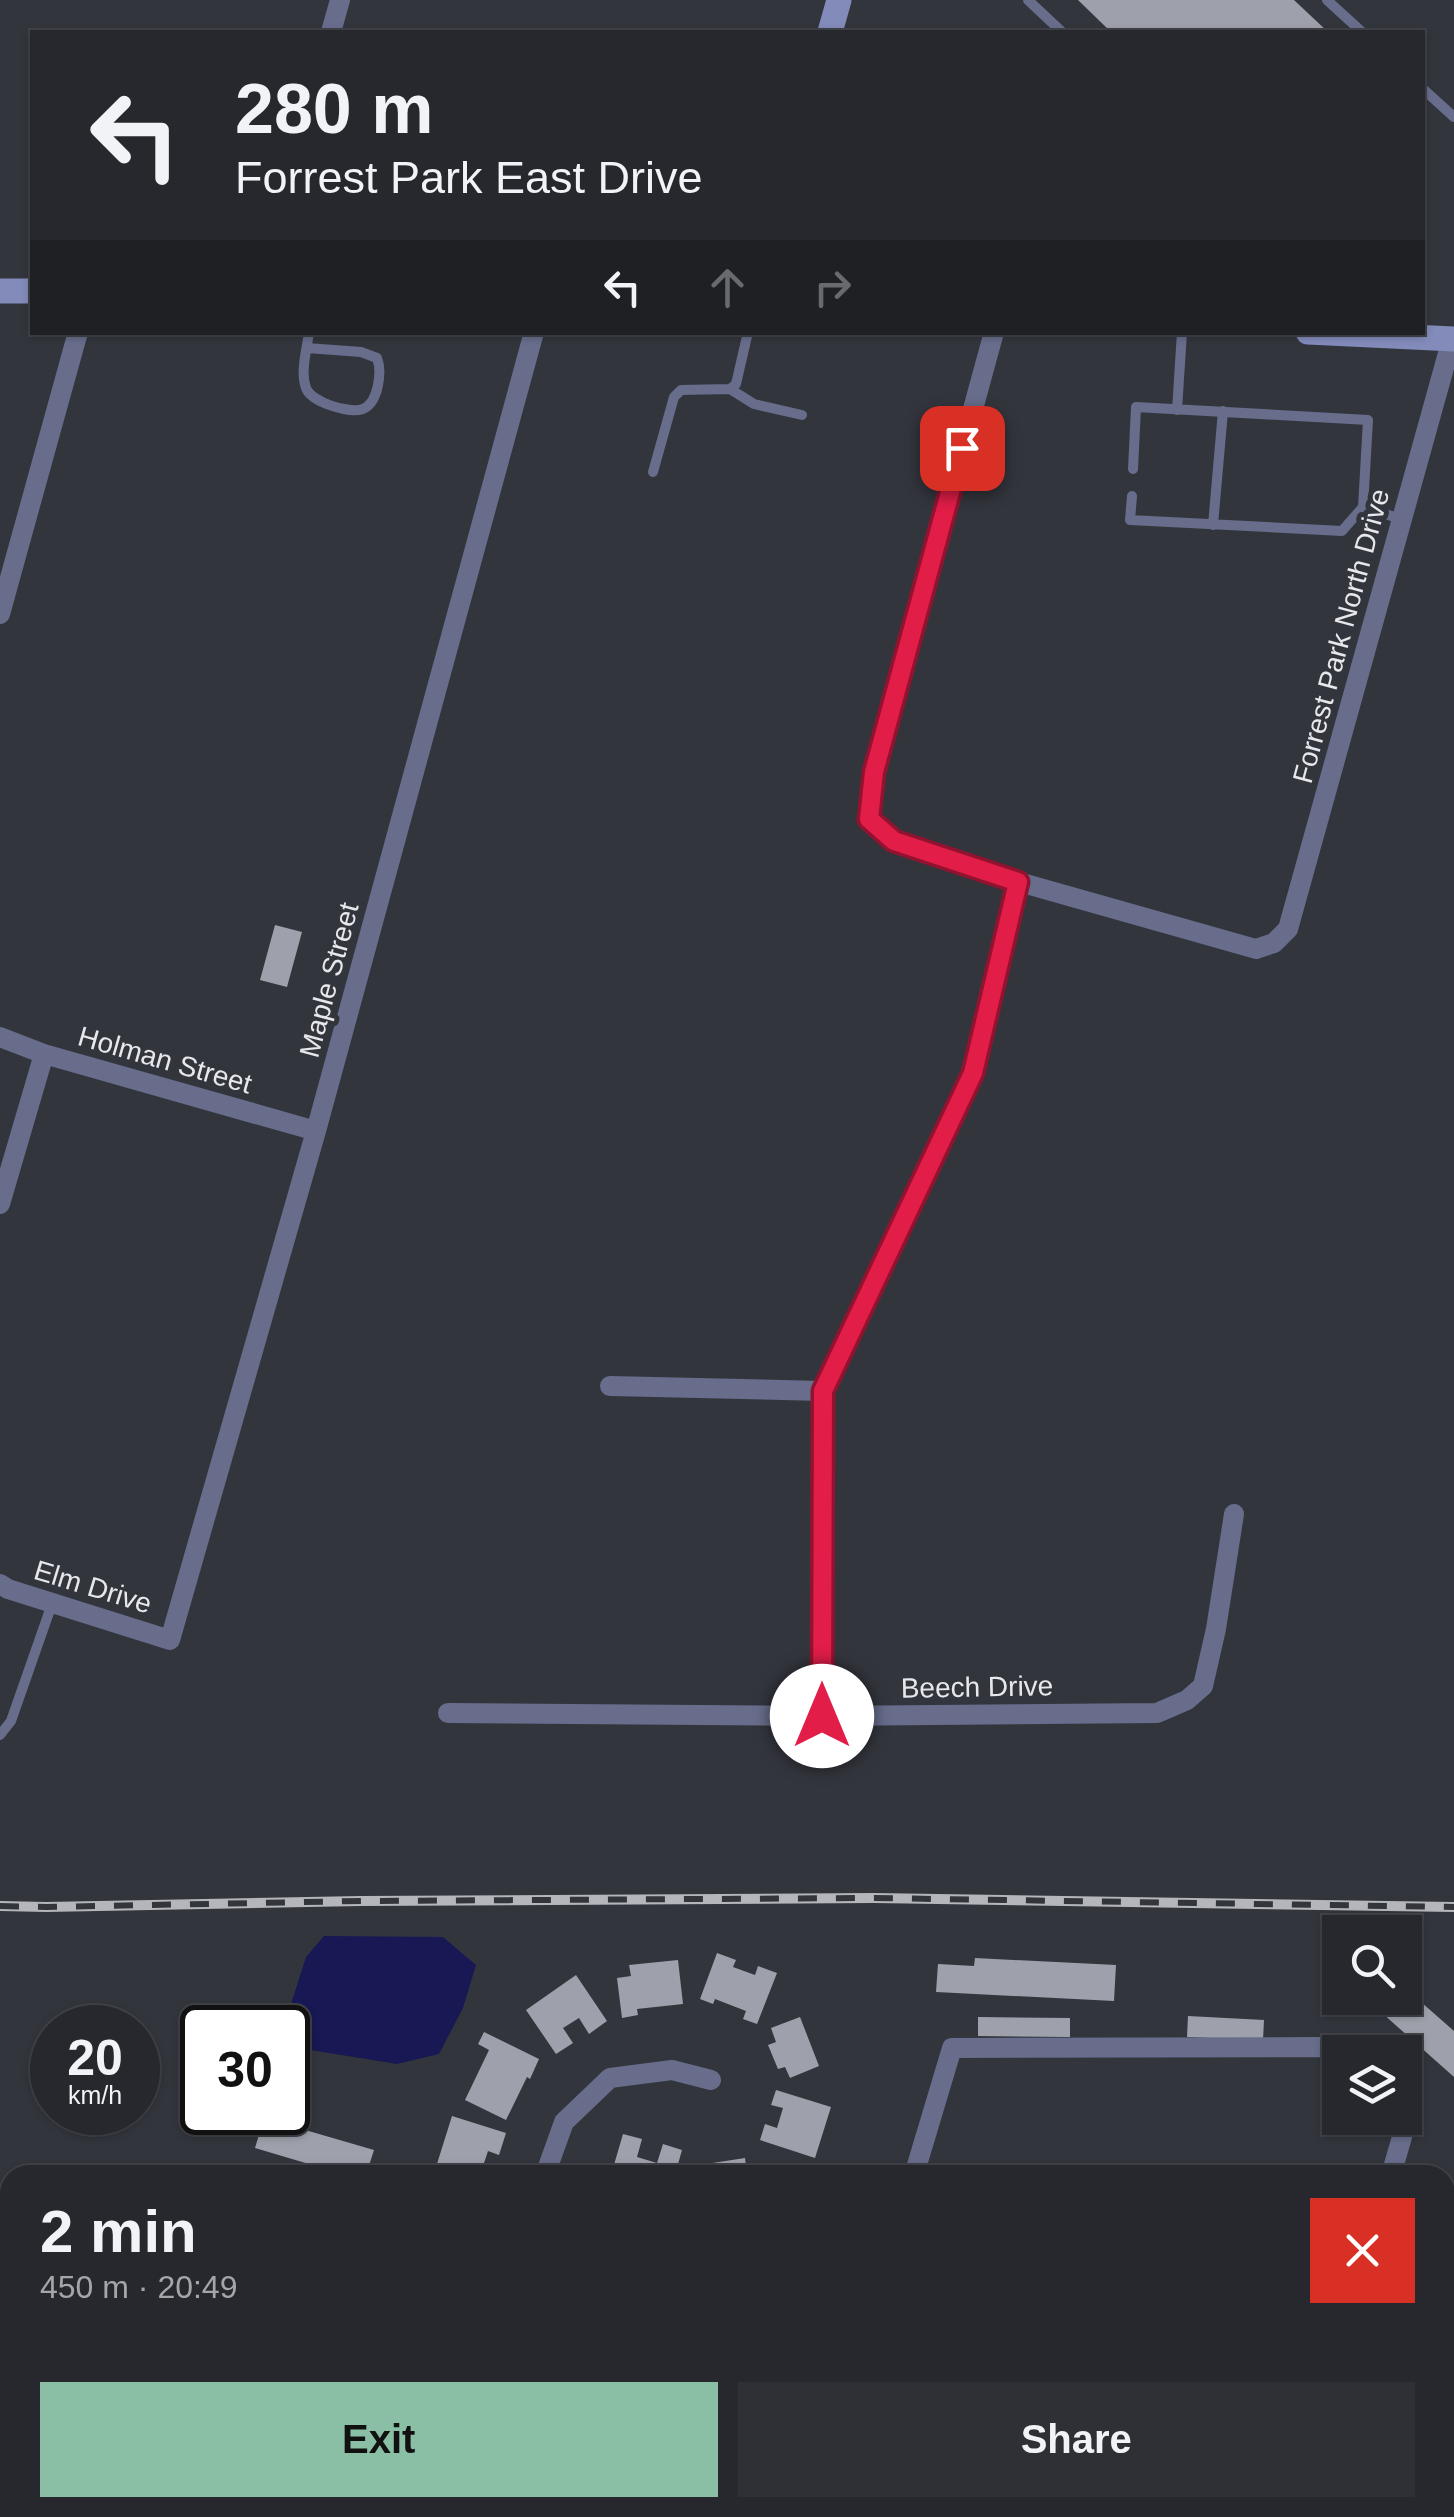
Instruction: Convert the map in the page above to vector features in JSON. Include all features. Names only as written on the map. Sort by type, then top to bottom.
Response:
[{"type":"main road","points":[[831,30],[839,0]]},
{"type":"main road","points":[[0,291],[30,291]]},
{"type":"main road","points":[[1370,335],[1453,339]]},
{"type":"street","points":[[332,30],[340,0]]},
{"type":"street","points":[[0,614],[77,335]]},
{"type":"street","name":"Maple Street","points":[[170,1640],[316,1131],[533,335]]},
{"type":"street","points":[[822,1716],[823,1391],[973,1073],[1018,882],[894,841],[869,819],[874,772],[993,335]]},
{"type":"street","name":"Forrest Park North Drive","points":[[1018,882],[1256,949],[1274,943],[1288,929],[1453,339]]},
{"type":"street","name":"Holman Street","points":[[0,1038],[316,1131]]},
{"type":"street","points":[[0,1204],[44,1054]]},
{"type":"street","points":[[610,1386],[823,1391]]},
{"type":"street","name":"Beech Drive","points":[[448,1713],[1158,1713],[1187,1700],[1203,1686],[1234,1514]]},
{"type":"street","name":"Elm Drive","points":[[0,1584],[170,1640]]},
{"type":"street","points":[[917,2165],[952,2048],[1322,2054]]},
{"type":"street","points":[[549,2165],[564,2122],[610,2078],[672,2070],[711,2080]]},
{"type":"street","points":[[1394,2165],[1403,2135]]},
{"type":"lane","points":[[1028,0],[1060,30]]},
{"type":"lane","points":[[1327,0],[1360,30]]},
{"type":"lane","points":[[1425,91],[1454,117]]},
{"type":"lane","points":[[307,348],[361,352],[377,358],[380,366],[372,401],[363,409],[346,409],[309,394],[304,385],[307,348],[309,335]]},
{"type":"lane","points":[[652,472],[674,397],[690,388],[730,388],[736,384],[747,335]]},
{"type":"lane","points":[[1178,410],[1182,335]]},
{"type":"lane","points":[[730,388],[754,404],[802,415]]},
{"type":"lane","points":[[1132,496],[1130,520],[1342,531],[1363,507],[1368,420],[1136,408],[1133,469]]},
{"type":"lane","points":[[1213,525],[1224,412]]},
{"type":"lane","points":[[1363,507],[1402,519]]},
{"type":"lane","points":[[0,1734],[11,1721],[52,1603]]},
{"type":"shaded area","points":[[324,1936],[443,1937],[476,1965],[463,2008],[439,2054],[397,2064],[310,2050],[310,2005],[293,2005],[292,2001],[306,1957]]},
{"type":"building","points":[[1078,0],[1294,0],[1326,30],[1109,30]]},
{"type":"building","points":[[275,925],[302,932],[287,987],[260,980]]},
{"type":"building","points":[[717,1953],[736,1960],[733,1967],[755,1975],[758,1966],[777,1973],[757,2024],[743,2019],[746,2011],[715,1999],[713,2004],[700,1999]]},
{"type":"building","points":[[975,1958],[1116,1965],[1114,2001],[936,1992],[938,1964],[974,1966]]},
{"type":"building","points":[[678,1960],[683,2004],[637,2009],[638,2015],[622,2018],[617,1978],[631,1976],[629,1965]]},
{"type":"building","points":[[576,1975],[607,2021],[589,2034],[579,2018],[563,2028],[573,2043],[556,2054],[526,2010]]},
{"type":"building","points":[[1422,2003],[1454,2031],[1454,2077],[1422,2049],[1422,2035],[1407,2035],[1384,2015],[1422,2015]]},
{"type":"building","points":[[1188,2016],[1264,2020],[1263,2040],[1187,2037]]},
{"type":"building","points":[[800,2017],[819,2066],[790,2078],[785,2067],[778,2069],[768,2045],[776,2042],[771,2028]]},
{"type":"building","points":[[978,2017],[1070,2018],[1070,2037],[978,2036]]},
{"type":"building","points":[[484,2032],[539,2059],[506,2120],[465,2100],[489,2050],[478,2044]]},
{"type":"building","points":[[776,2090],[831,2107],[815,2158],[760,2140],[765,2124],[777,2128],[783,2108],[771,2105]]},
{"type":"building","points":[[452,2116],[506,2133],[499,2155],[488,2151],[483,2165],[437,2165]]},
{"type":"building","points":[[310,2131],[374,2150],[369,2165],[312,2165],[255,2148],[259,2135],[310,2135]]},
{"type":"building","points":[[623,2134],[642,2139],[637,2157],[657,2163],[663,2144],[682,2150],[678,2165],[614,2165]]},
{"type":"building","points":[[745,2158],[746,2165],[700,2165]]},
{"type":"railway","points":[[0,1906],[874,1898],[1454,1907]]},
{"type":"route","points":[[822,1716],[823,1391],[973,1073],[1018,882],[894,841],[869,819],[874,772],[888,716],[962,448]]}]
